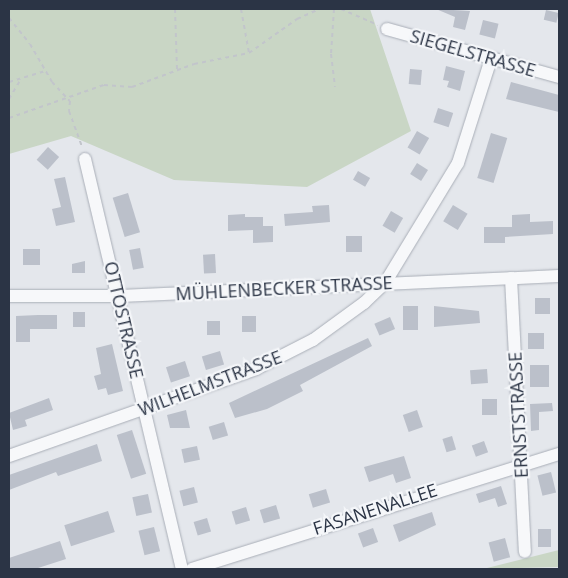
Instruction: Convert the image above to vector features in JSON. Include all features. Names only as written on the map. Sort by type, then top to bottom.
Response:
[{"type":"street","name":"SIEGELSTRASSE","points":[[387,29],[559,77]]},
{"type":"street","name":"WILHELMSTRASSE","points":[[9,456],[243,374],[286,355],[336,324],[385,283],[461,158],[491,59]]},
{"type":"street","name":"OTTOSTRASSE","points":[[84,156],[120,296],[182,569]]},
{"type":"street","name":"MÜHLENBECKER STRASSE","points":[[9,296],[120,296],[559,276]]},
{"type":"street","name":"ERNSTSTRASSE","points":[[511,278],[525,552]]},
{"type":"street","name":"FASANENALLEE","points":[[192,569],[559,454]]},
{"type":"path","points":[[175,9],[177,70]]},
{"type":"path","points":[[240,9],[249,53]]},
{"type":"path","points":[[9,118],[69,99],[104,85],[132,87],[177,70],[249,53],[297,19],[319,9]]},
{"type":"path","points":[[334,9],[331,54],[335,87]]},
{"type":"path","points":[[341,9],[387,29]]},
{"type":"path","points":[[9,18],[30,44],[44,71],[69,99],[84,156]]},
{"type":"path","points":[[9,82],[44,71]]},
{"type":"path","points":[[9,99],[21,79]]},
{"type":"green space","points":[[9,9],[370,9],[411,131],[307,187],[174,180],[71,136],[9,154]]},
{"type":"green space","points":[[559,550],[559,567],[483,569]]},
{"type":"building","points":[[436,9],[470,11],[465,30],[453,27],[455,17]]},
{"type":"building","points":[[546,10],[559,13],[556,23],[544,20]]},
{"type":"building","points":[[483,20],[499,24],[495,38],[479,35]]},
{"type":"building","points":[[446,66],[465,71],[460,91],[447,87],[449,81],[443,80]]},
{"type":"building","points":[[410,69],[422,70],[421,85],[409,84]]},
{"type":"building","points":[[511,82],[559,95],[559,112],[506,99]]},
{"type":"building","points":[[438,108],[453,113],[449,127],[433,122]]},
{"type":"building","points":[[417,131],[429,138],[420,154],[408,147]]},
{"type":"building","points":[[491,133],[507,138],[494,183],[477,178]]},
{"type":"building","points":[[48,147],[59,157],[48,170],[37,160]]},
{"type":"building","points":[[417,163],[428,170],[421,181],[410,174]]},
{"type":"building","points":[[358,171],[370,178],[365,187],[353,180]]},
{"type":"building","points":[[65,177],[75,222],[56,226],[52,209],[61,207],[54,179]]},
{"type":"building","points":[[128,193],[140,232],[125,237],[113,198]]},
{"type":"building","points":[[329,205],[330,222],[285,226],[284,214],[313,212],[312,206]]},
{"type":"building","points":[[453,205],[468,214],[458,230],[443,221]]},
{"type":"building","points":[[391,211],[403,218],[395,233],[382,226]]},
{"type":"building","points":[[245,214],[245,217],[263,217],[263,226],[273,226],[273,242],[253,243],[253,230],[228,231],[228,215]]},
{"type":"building","points":[[530,214],[530,222],[553,221],[553,234],[505,237],[505,243],[484,243],[484,227],[512,227],[512,215]]},
{"type":"building","points":[[346,236],[362,236],[362,252],[346,252]]},
{"type":"building","points":[[140,248],[144,268],[133,270],[129,250]]},
{"type":"building","points":[[23,249],[40,249],[40,265],[23,265]]},
{"type":"building","points":[[215,254],[216,273],[204,274],[203,255]]},
{"type":"building","points":[[85,261],[85,273],[72,273],[72,264]]},
{"type":"building","points":[[535,298],[550,298],[550,314],[535,314]]},
{"type":"building","points":[[403,306],[418,306],[418,330],[403,330]]},
{"type":"building","points":[[434,306],[479,311],[480,323],[434,327]]},
{"type":"building","points":[[73,312],[85,312],[85,327],[73,327]]},
{"type":"building","points":[[57,315],[57,329],[30,329],[30,342],[16,342],[16,316]]},
{"type":"building","points":[[242,316],[256,316],[256,332],[242,332]]},
{"type":"building","points":[[390,317],[395,329],[379,336],[374,324]]},
{"type":"building","points":[[207,321],[220,321],[220,335],[207,335]]},
{"type":"building","points":[[528,333],[544,333],[544,349],[528,349]]},
{"type":"building","points":[[368,338],[372,346],[300,385],[303,391],[267,409],[235,418],[229,403]]},
{"type":"building","points":[[112,344],[123,391],[108,395],[106,388],[98,390],[94,376],[101,374],[96,348]]},
{"type":"building","points":[[220,351],[224,364],[206,370],[202,357]]},
{"type":"building","points":[[185,361],[190,376],[171,382],[166,367]]},
{"type":"building","points":[[530,365],[549,365],[549,387],[530,387]]},
{"type":"building","points":[[487,369],[488,383],[471,384],[470,370]]},
{"type":"building","points":[[49,398],[53,410],[25,420],[27,426],[13,430],[9,413]]},
{"type":"building","points":[[482,399],[497,399],[497,415],[482,415]]},
{"type":"building","points":[[552,403],[553,411],[539,412],[539,430],[531,431],[530,404]]},
{"type":"building","points":[[186,410],[190,428],[170,428],[167,415]]},
{"type":"building","points":[[417,410],[423,427],[409,432],[403,415]]},
{"type":"building","points":[[224,422],[228,435],[213,440],[209,427]]},
{"type":"building","points":[[132,430],[146,474],[131,479],[117,435]]},
{"type":"building","points":[[452,436],[456,449],[447,452],[442,439]]},
{"type":"building","points":[[484,441],[488,452],[476,457],[472,445]]},
{"type":"building","points":[[97,444],[102,461],[58,476],[56,472],[9,490],[9,475]]},
{"type":"building","points":[[197,446],[200,460],[184,463],[181,449]]},
{"type":"building","points":[[404,456],[411,478],[396,483],[393,474],[369,482],[364,467]]},
{"type":"building","points":[[551,472],[556,492],[542,496],[537,475]]},
{"type":"building","points":[[501,486],[507,504],[498,507],[495,498],[479,503],[476,494]]},
{"type":"building","points":[[194,487],[198,503],[183,506],[179,491]]},
{"type":"building","points":[[326,489],[330,502],[313,508],[309,494]]},
{"type":"building","points":[[148,494],[152,513],[136,516],[132,497]]},
{"type":"building","points":[[276,505],[280,518],[264,523],[260,510]]},
{"type":"building","points":[[246,507],[250,520],[236,525],[232,511]]},
{"type":"building","points":[[108,511],[115,532],[71,546],[64,525]]},
{"type":"building","points":[[432,512],[436,525],[399,542],[393,525]]},
{"type":"building","points":[[207,518],[211,531],[198,535],[194,522]]},
{"type":"building","points":[[154,527],[160,551],[145,555],[138,531]]},
{"type":"building","points":[[373,528],[378,542],[363,548],[358,533]]},
{"type":"building","points":[[538,529],[551,529],[551,547],[538,547]]},
{"type":"building","points":[[505,538],[510,557],[494,562],[489,542]]},
{"type":"building","points":[[60,541],[66,559],[35,569],[9,569],[9,558]]}]
